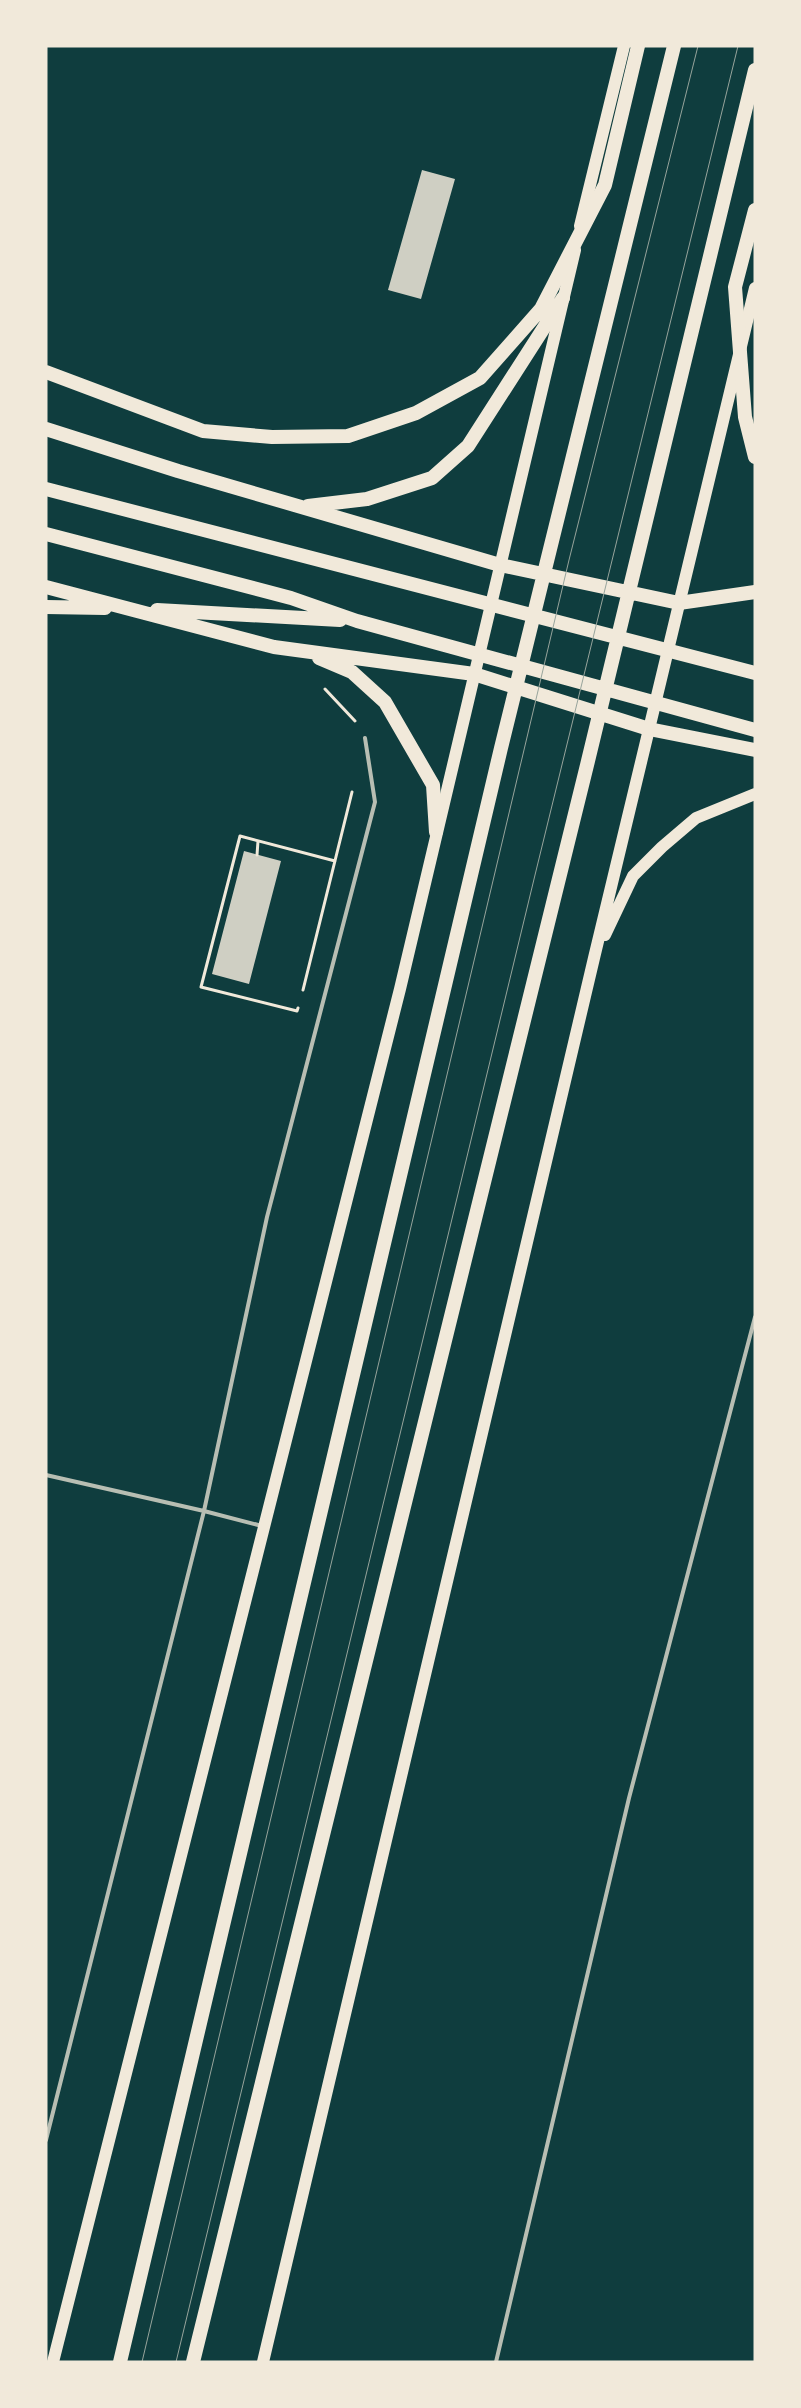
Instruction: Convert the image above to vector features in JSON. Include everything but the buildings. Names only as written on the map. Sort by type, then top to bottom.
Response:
[{"type":"highway","points":[[46,372],[203,431],[272,437],[348,436],[416,413],[480,378],[541,309],[605,185],[638,46]]},
{"type":"highway","points":[[120,2362],[499,758],[674,46]]},
{"type":"highway","points":[[193,2362],[581,790],[755,70]]},
{"type":"highway","points":[[755,210],[735,287],[745,417],[755,457]]},
{"type":"highway","points":[[301,507],[366,499],[432,478],[468,446],[563,298]]},
{"type":"highway","points":[[46,429],[178,472],[500,564],[679,603],[755,592]]},
{"type":"highway","points":[[46,489],[755,673]]},
{"type":"highway","points":[[46,534],[291,598],[357,620],[755,730]]},
{"type":"highway","points":[[46,587],[274,647],[474,674],[650,729],[755,750]]},
{"type":"highway","points":[[46,607],[357,620]]},
{"type":"highway","points":[[302,651],[352,672],[386,702],[433,785],[436,832]]},
{"type":"main road","points":[[53,2362],[400,989],[624,46]]},
{"type":"main road","points":[[263,2362],[594,958],[755,288]]},
{"type":"main road","points":[[594,958],[633,876],[662,847],[696,818],[755,794]]},
{"type":"lane","points":[[46,2140],[204,1512],[267,1217],[375,802],[365,738]]},
{"type":"lane","points":[[496,2362],[629,1798],[755,1317]]},
{"type":"lane","points":[[46,1475],[264,1527]]},
{"type":"path","points":[[302,992],[354,785]]},
{"type":"path","points":[[300,1002],[298,1011],[202,987],[240,836],[335,860]]},
{"type":"path","points":[[258,841],[258,855]]},
{"type":"tram line","points":[[142,2362],[569,560],[698,46]]},
{"type":"tram line","points":[[176,2362],[535,875],[738,46]]}]
